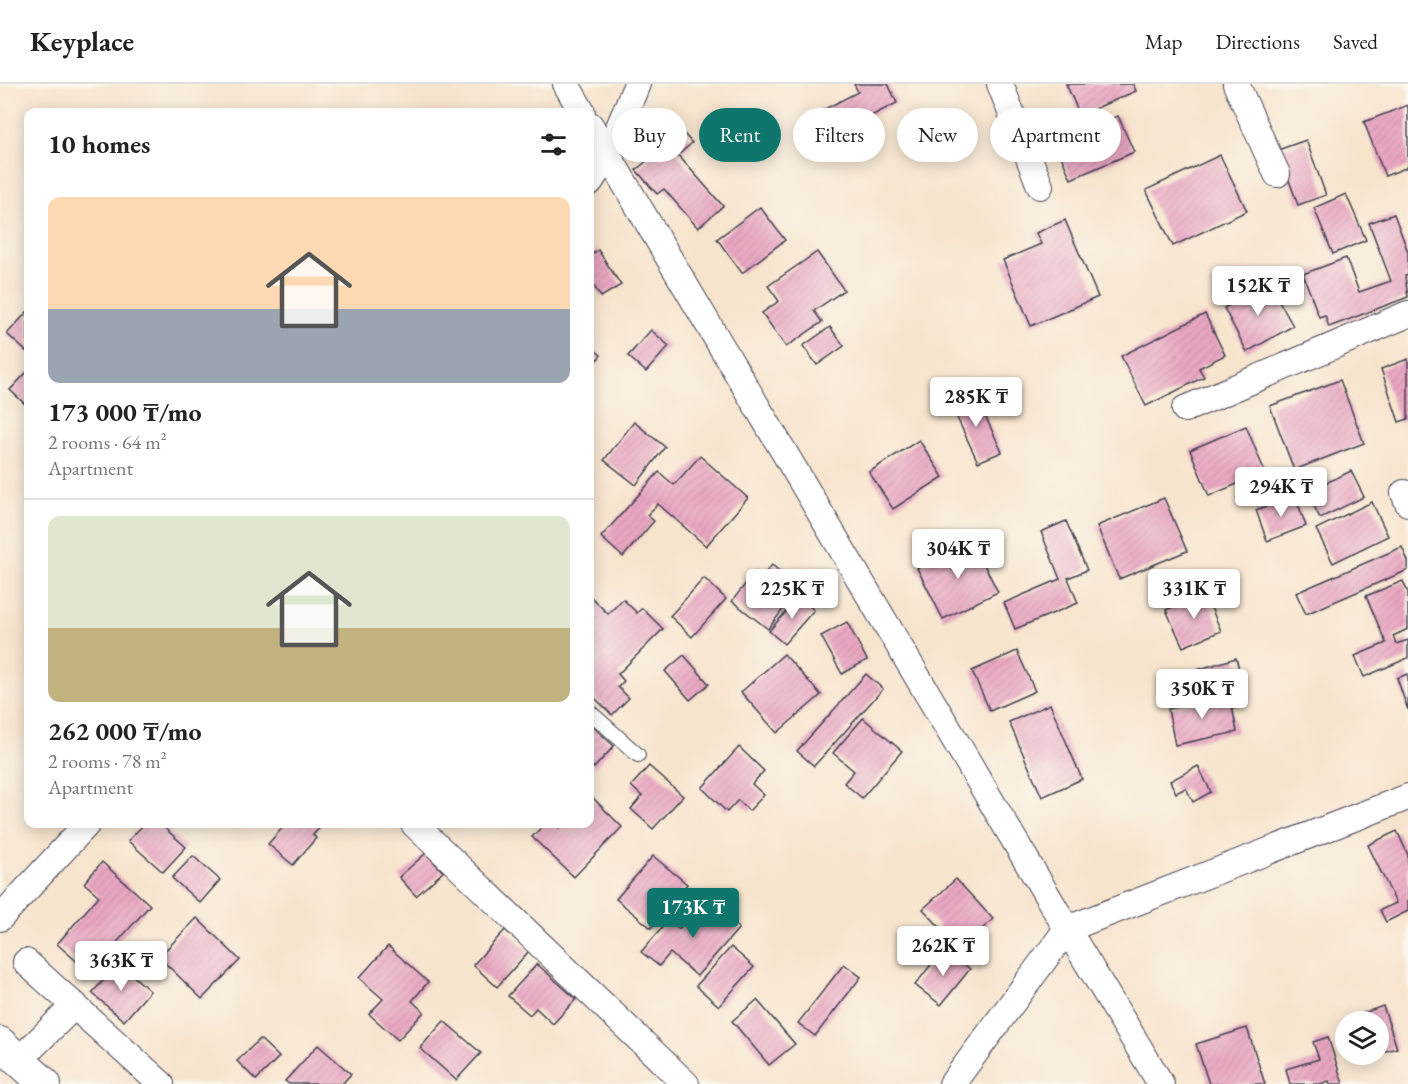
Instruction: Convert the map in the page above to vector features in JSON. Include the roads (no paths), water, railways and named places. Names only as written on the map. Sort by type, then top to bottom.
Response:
[{"type":"street","points":[[566,84],[580,108]]},
{"type":"street","points":[[594,176],[607,156],[638,84]]},
{"type":"street","points":[[1000,84],[1040,186]]},
{"type":"street","points":[[1236,84],[1277,174]]},
{"type":"street","points":[[594,132],[1161,1084]]},
{"type":"street","points":[[1185,408],[1408,314]]},
{"type":"street","points":[[952,1084],[1067,929],[1408,797]]},
{"type":"street","points":[[0,918],[83,828]]},
{"type":"street","points":[[418,828],[686,1084]]},
{"type":"street","points":[[26,962],[161,1084]]},
{"type":"street","points":[[45,1084],[10,1052],[75,1005]]},
{"type":"lane","points":[[594,716],[638,755]]}]
